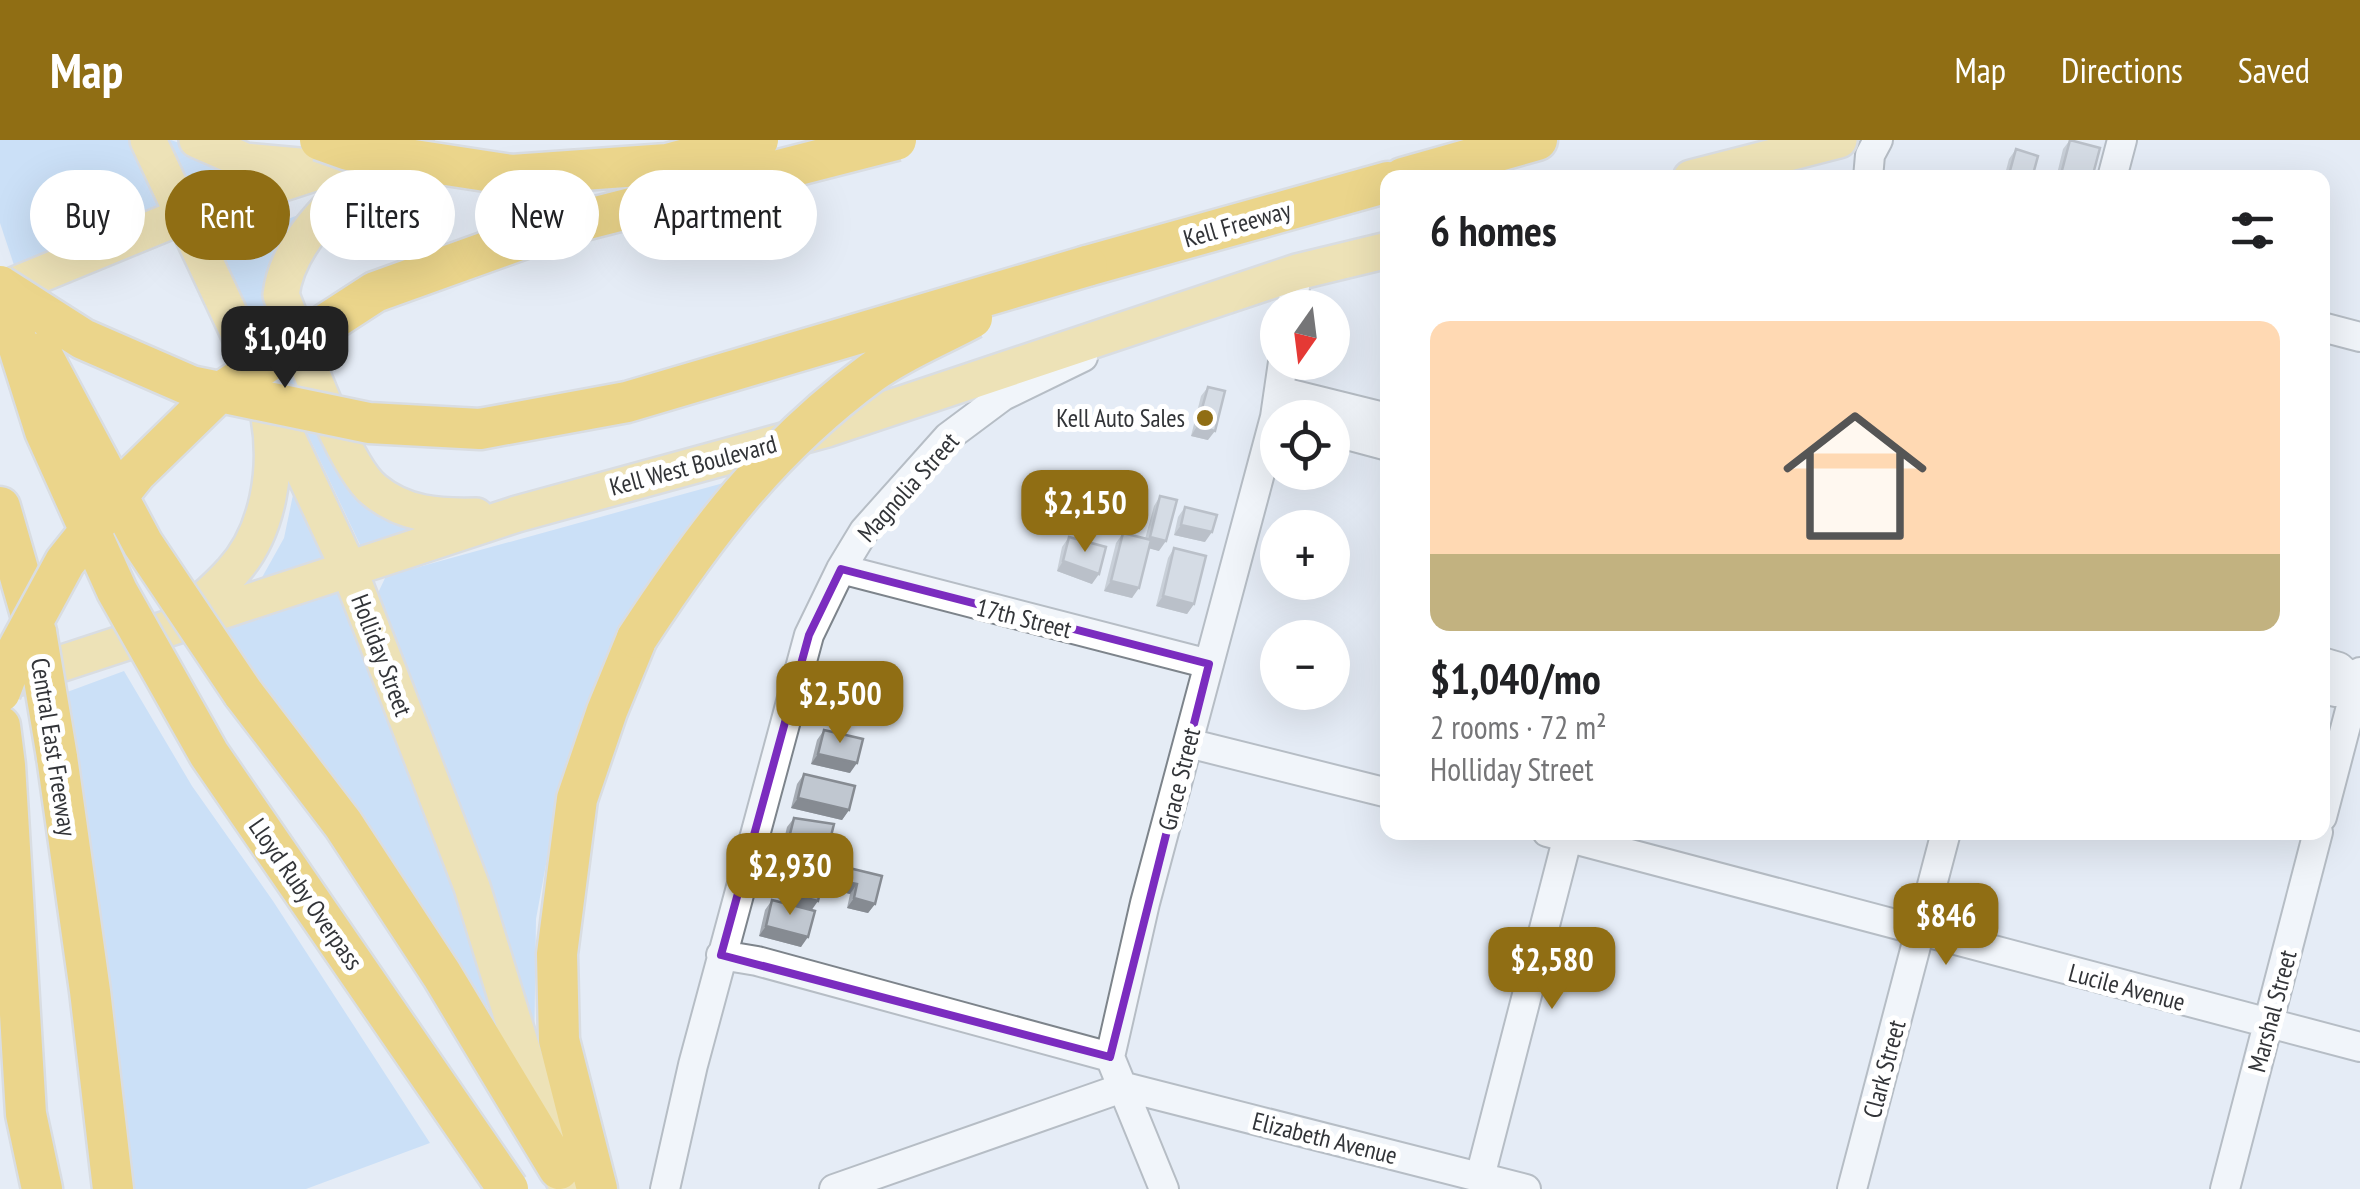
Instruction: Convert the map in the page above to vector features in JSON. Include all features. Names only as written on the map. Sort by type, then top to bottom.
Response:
[{"type":"highway","points":[[325,154],[348,150],[512,175],[667,164],[758,140]]},
{"type":"highway","points":[[0,688],[64,562],[136,474],[215,396],[375,292],[552,228],[896,140]]},
{"type":"highway","points":[[1431,170],[1537,140]]},
{"type":"highway","name":"Kell Freeway","points":[[1088,266],[1380,184]]},
{"type":"highway","points":[[0,260],[51,375],[143,544],[243,693],[353,840],[442,975],[563,1179]]},
{"type":"highway","points":[[0,289],[83,339],[192,386],[369,423],[480,429],[627,402],[1088,266]]},
{"type":"highway","points":[[597,1189],[559,1040],[557,954],[577,799],[637,638],[734,498],[795,436],[847,393],[873,372],[986,310],[1088,266]]},
{"type":"highway","name":"Lloyd Ruby Overpass","points":[[0,289],[46,431],[117,591],[210,754],[508,1189]]},
{"type":"highway","name":"Central East Freeway","points":[[0,507],[36,632],[57,757],[113,1189]]},
{"type":"highway","points":[[3,746],[26,1114],[42,1189]]},
{"type":"main road","name":"Holliday Street","points":[[148,140],[165,175]]},
{"type":"main road","points":[[197,140],[245,161],[403,144]]},
{"type":"main road","points":[[1742,170],[1840,140]]},
{"type":"main road","points":[[403,144],[301,243],[282,280],[280,296],[346,451],[372,489],[404,508],[439,518],[516,514]]},
{"type":"main road","points":[[289,170],[325,154]]},
{"type":"main road","points":[[0,289],[165,224]]},
{"type":"main road","name":"Kell West Boulevard","points":[[0,688],[348,567],[516,514],[828,428],[1297,272],[1380,252]]},
{"type":"main road","name":"Holliday Street","points":[[206,260],[348,567],[472,886],[563,1179]]},
{"type":"main road","points":[[178,623],[235,570],[258,530],[272,481],[274,446],[261,378]]},
{"type":"street","points":[[1869,170],[1870,155],[1878,140]]},
{"type":"street","points":[[2114,170],[2122,140]]},
{"type":"street","points":[[1294,290],[1297,272]]},
{"type":"street","name":"Magnolia Street","points":[[666,1189],[692,1065],[809,634],[864,531],[948,437],[1003,396],[1088,354],[1297,272]]},
{"type":"street","points":[[2330,329],[2360,337]]},
{"type":"street","points":[[1350,415],[1380,417]]},
{"type":"street","points":[[1350,436],[1380,444]]},
{"type":"street","name":"Grace Street","points":[[1110,1057],[1136,938],[1260,474]]},
{"type":"street","name":"17th Street","points":[[841,569],[1208,664]]},
{"type":"street","points":[[2330,664],[2359,681]]},
{"type":"street","points":[[2330,691],[2336,692],[2359,681]]},
{"type":"street","points":[[2330,788],[2359,681]]},
{"type":"street","points":[[1188,743],[1380,790]]},
{"type":"street","points":[[1480,1178],[1560,840]]},
{"type":"street","name":"Lucile Avenue","points":[[1583,840],[2360,1047]]},
{"type":"street","name":"Clark Street","points":[[1852,1189],[1944,840]]},
{"type":"street","name":"Marshal Street","points":[[2225,1189],[2316,840]]},
{"type":"street","points":[[722,955],[757,961],[1110,1057],[1164,1189]]},
{"type":"street","points":[[834,1189],[1124,1087]]},
{"type":"street","name":"Elizabeth Avenue","points":[[1124,1087],[1526,1189]]},
{"type":"highlighted area","points":[[841,569],[1209,664],[1110,1057],[721,955],[809,635]]},
{"type":"shaded area","points":[[0,140],[128,140],[143,170],[30,170],[30,260],[49,260],[17,274],[0,223]]},
{"type":"shaded area","points":[[171,140],[253,170],[179,170],[165,143]]},
{"type":"shaded area","points":[[145,175],[162,210],[145,218]]},
{"type":"shaded area","points":[[301,214],[290,236],[290,218]]},
{"type":"shaded area","points":[[225,260],[289,260],[347,473],[432,525],[363,551]]},
{"type":"shaded area","points":[[738,479],[556,810],[536,919],[534,1062],[489,892],[377,595],[386,576]]},
{"type":"shaded area","points":[[294,490],[331,561],[260,581],[284,538]]},
{"type":"shaded area","points":[[343,591],[432,815],[498,1021],[257,698],[226,630]]},
{"type":"shaded area","points":[[124,671],[192,786],[273,901],[430,1143],[306,1189],[119,1189],[59,695]]},
{"type":"building","points":[[2070,140],[2100,148],[2094,170],[2062,170]]},
{"type":"building","points":[[2016,149],[2038,156],[2034,170],[2010,170]]},
{"type":"building","points":[[1208,387],[1225,391],[1215,431],[1197,426]]},
{"type":"building","points":[[1160,496],[1177,500],[1166,541],[1150,537]]},
{"type":"building","points":[[1185,507],[1217,515],[1212,532],[1181,525]]},
{"type":"building","points":[[1123,533],[1151,540],[1139,588],[1111,581]]},
{"type":"building","points":[[1069,537],[1106,547],[1099,574],[1063,561]]},
{"type":"building","points":[[1174,548],[1206,556],[1194,604],[1163,596]]},
{"type":"building","points":[[824,730],[863,739],[857,763],[818,754]]},
{"type":"building","points":[[804,774],[855,786],[849,810],[798,798]]},
{"type":"building","points":[[794,818],[834,824],[827,852],[788,842]]},
{"type":"building","points":[[790,859],[805,863],[803,869],[812,871],[811,876],[823,878],[818,901],[777,887],[783,862],[789,864]]},
{"type":"building","points":[[845,867],[882,876],[875,904],[854,898],[857,884],[841,881]]},
{"type":"building","points":[[772,900],[815,911],[808,937],[766,926]]},
{"type":"place","name":"Kell Auto Sales","points":[[1205,418]]}]
